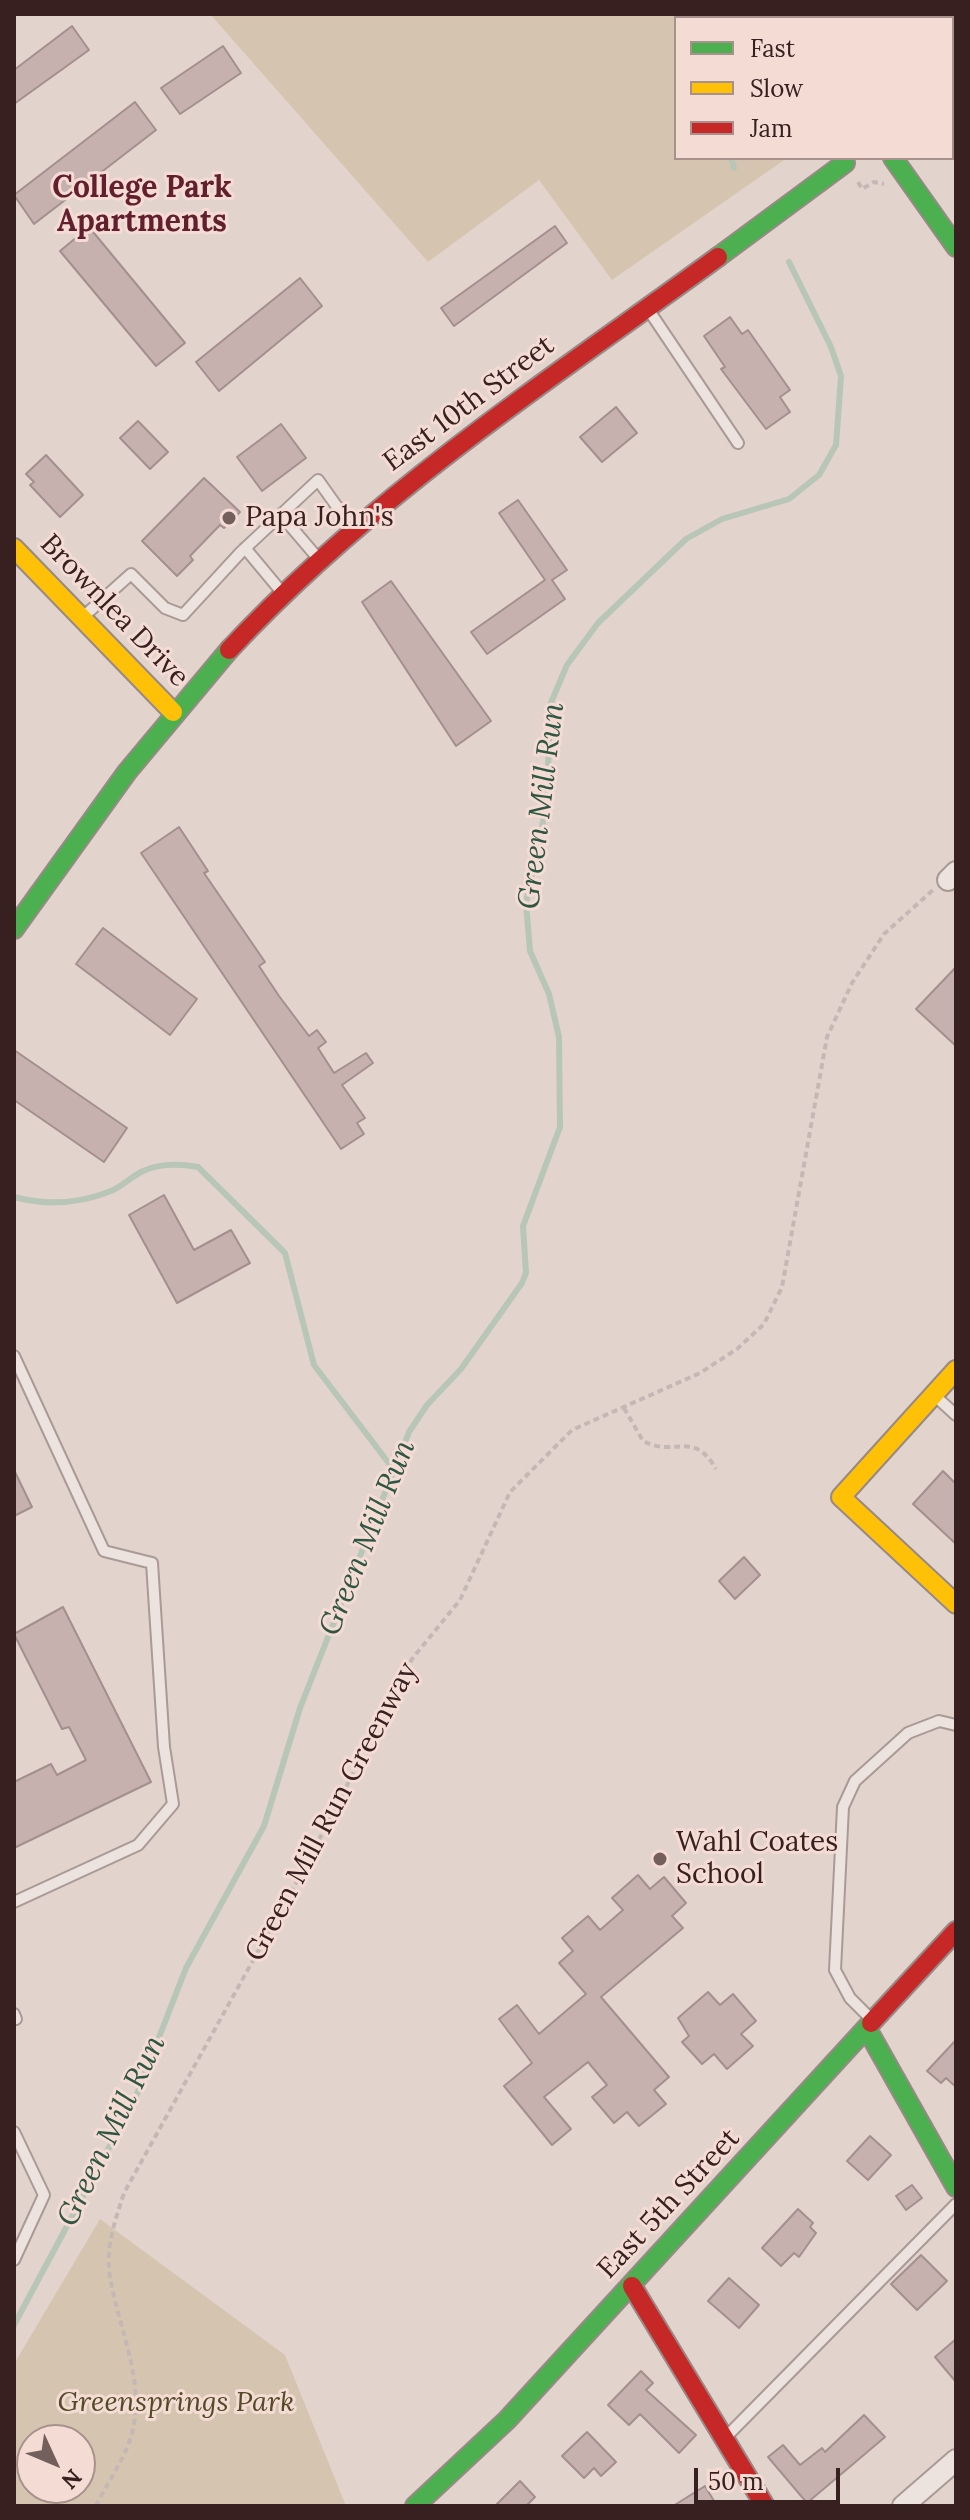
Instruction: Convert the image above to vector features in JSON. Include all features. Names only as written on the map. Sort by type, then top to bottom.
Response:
[{"type":"main road","name":"East 10th Street","points":[[14,929],[100,806],[173,712],[284,594],[354,530],[485,424],[849,160]]},
{"type":"main road","points":[[894,160],[956,247]]},
{"type":"main road","name":"Brownlea Drive","points":[[14,548],[173,712]]},
{"type":"main road","points":[[956,1370],[841,1497],[956,1604]]},
{"type":"main road","name":"East 5th Street","points":[[415,2506],[507,2420],[956,1931]]},
{"type":"main road","points":[[870,2026],[956,2187]]},
{"type":"main road","points":[[632,2286],[765,2506]]},
{"type":"street","points":[[903,2506],[956,2460]]},
{"type":"lane","points":[[647,307],[738,443]]},
{"type":"lane","points":[[82,618],[131,574],[165,608],[183,615],[245,548],[318,480],[354,530]]},
{"type":"lane","points":[[281,515],[320,561]]},
{"type":"lane","points":[[245,548],[284,594]]},
{"type":"lane","points":[[14,1356],[104,1551],[152,1563],[164,1747],[173,1804],[138,1845],[14,1902]]},
{"type":"lane","points":[[933,1395],[956,1415]]},
{"type":"lane","points":[[870,2026],[835,1970],[843,1807],[855,1781],[908,1733],[939,1721],[956,1725]]},
{"type":"lane","points":[[14,2132],[44,2195],[14,2260]]},
{"type":"lane","points":[[724,2438],[956,2204]]},
{"type":"path","name":"Green Mill Run Greenway","points":[[96,2506],[130,2440],[135,2395],[127,2334],[110,2276],[110,2235],[124,2193],[307,1863],[412,1659],[460,1600],[510,1492],[572,1430],[700,1373],[764,1324],[782,1287],[827,1037],[852,983],[884,934],[924,896]]},
{"type":"path","points":[[624,1408],[643,1441],[663,1447],[696,1446],[707,1453],[716,1469]]},
{"type":"green space","points":[[210,14],[841,14],[674,16],[674,160],[784,160],[612,280],[539,180],[428,262]]},
{"type":"green space","name":"Greensprings Park","points":[[100,2219],[285,2355],[346,2506],[14,2506],[14,2364]]},
{"type":"building","points":[[72,26],[89,50],[14,104],[14,70]]},
{"type":"building","points":[[223,46],[241,73],[180,114],[161,88]]},
{"type":"building","points":[[135,102],[156,130],[34,224],[14,195]]},
{"type":"building","points":[[555,226],[567,243],[454,326],[441,308]]},
{"type":"building","points":[[89,227],[185,343],[156,366],[60,251]]},
{"type":"building","points":[[300,278],[322,306],[219,391],[196,362]]},
{"type":"building","points":[[730,317],[742,334],[748,330],[790,390],[780,397],[790,412],[766,429],[721,369],[725,367],[704,336]]},
{"type":"building","points":[[616,407],[637,433],[602,462],[580,437]]},
{"type":"building","points":[[138,421],[168,452],[150,469],[120,438]]},
{"type":"building","points":[[281,424],[306,458],[262,491],[237,457]]},
{"type":"building","points":[[46,455],[83,495],[60,517],[30,485],[34,482],[26,474]]},
{"type":"building","points":[[204,478],[240,512],[224,528],[220,525],[190,556],[193,560],[177,576],[142,541]]},
{"type":"building","points":[[518,500],[567,570],[552,580],[565,599],[487,654],[471,632],[545,580],[499,513]]},
{"type":"building","points":[[391,581],[491,721],[456,746],[362,602]]},
{"type":"building","points":[[179,827],[208,871],[204,873],[265,962],[259,966],[279,996],[309,1036],[317,1030],[326,1042],[318,1048],[334,1073],[366,1053],[373,1063],[342,1085],[365,1118],[357,1123],[364,1134],[341,1149],[141,853]]},
{"type":"building","points":[[103,928],[197,999],[170,1035],[76,964]]},
{"type":"building","points":[[956,967],[956,1046],[916,1009]]},
{"type":"building","points":[[14,1050],[127,1128],[104,1162],[14,1100]]},
{"type":"building","points":[[164,1195],[194,1250],[231,1230],[250,1263],[177,1303],[129,1215]]},
{"type":"building","points":[[14,1470],[32,1507],[14,1516]]},
{"type":"building","points":[[943,1471],[956,1484],[956,1544],[913,1504]]},
{"type":"building","points":[[744,1557],[760,1575],[735,1599],[719,1581]]},
{"type":"building","points":[[63,1607],[151,1782],[14,1848],[14,1782],[51,1764],[57,1775],[86,1760],[69,1727],[62,1729],[14,1634]]},
{"type":"building","points":[[638,1875],[650,1889],[664,1877],[686,1903],[672,1916],[683,1928],[601,1997],[669,2077],[654,2090],[666,2104],[639,2126],[627,2112],[614,2123],[592,2097],[607,2085],[588,2062],[544,2097],[571,2129],[552,2145],[504,2086],[532,2063],[499,2019],[517,2005],[539,2034],[586,1994],[559,1963],[573,1951],[562,1938],[588,1916],[600,1930],[623,1910],[612,1898]]},
{"type":"building","points":[[708,1992],[720,2005],[733,1994],[756,2021],[741,2034],[753,2046],[727,2069],[714,2054],[702,2064],[682,2042],[689,2036],[678,2018]]},
{"type":"building","points":[[956,2040],[956,2087],[946,2078],[941,2083],[927,2071]]},
{"type":"building","points":[[870,2136],[891,2155],[868,2180],[847,2161]]},
{"type":"building","points":[[912,2185],[922,2198],[906,2210],[896,2196]]},
{"type":"building","points":[[798,2209],[813,2223],[810,2227],[816,2233],[799,2257],[794,2253],[781,2266],[762,2248]]},
{"type":"building","points":[[921,2255],[947,2281],[917,2310],[891,2284]]},
{"type":"building","points":[[729,2278],[759,2305],[739,2328],[708,2301]]},
{"type":"building","points":[[956,2339],[956,2382],[935,2357]]},
{"type":"building","points":[[641,2371],[653,2383],[646,2390],[696,2435],[679,2453],[640,2414],[629,2425],[608,2405]]},
{"type":"building","points":[[864,2415],[885,2437],[807,2503],[768,2457],[783,2445],[800,2465],[822,2448],[825,2452]]},
{"type":"building","points":[[587,2432],[616,2462],[601,2476],[594,2468],[584,2478],[562,2456]]},
{"type":"building","points":[[520,2481],[535,2497],[526,2506],[495,2506]]},
{"type":"building","points":[[705,2486],[717,2506],[673,2506]]},
{"type":"waterway","name":"Green Mill Run","points":[[732,160],[734,168]]},
{"type":"waterway","name":"Green Mill Run","points":[[14,2325],[135,2099],[186,1968],[264,1826],[300,1708],[409,1432],[427,1405],[461,1369],[526,1273],[523,1226],[560,1127],[559,1037],[549,994],[530,951],[526,903],[547,803],[550,705],[567,665],[598,623],[686,539],[722,519],[789,499],[819,475],[836,445],[841,376],[831,347],[789,262]]},
{"type":"waterway","points":[[14,1197],[39,1202],[75,1201],[111,1191],[150,1168],[170,1165],[198,1167],[285,1253],[314,1365],[394,1470]]},
{"type":"traffic: fast","points":[[894,160],[956,247]]},
{"type":"traffic: fast","points":[[718,257],[845,163]]},
{"type":"traffic: fast","points":[[14,929],[127,772],[229,650]]},
{"type":"traffic: fast","points":[[415,2506],[507,2420],[871,2023]]},
{"type":"traffic: fast","points":[[867,2029],[956,2187]]},
{"type":"traffic: slow","points":[[14,548],[173,712]]},
{"type":"traffic: slow","points":[[956,1370],[841,1497],[956,1604]]},
{"type":"traffic: jam","points":[[229,650],[285,593],[403,490],[527,395],[718,257]]},
{"type":"traffic: jam","points":[[871,2023],[956,1931]]},
{"type":"traffic: jam","points":[[632,2286],[765,2506]]},
{"type":"place","name":"Papa John's","points":[[229,518]]},
{"type":"place","name":"Wahl Coates School","points":[[660,1859]]},
{"type":"district","name":"College Park Apartments","points":[[142,205]]}]
